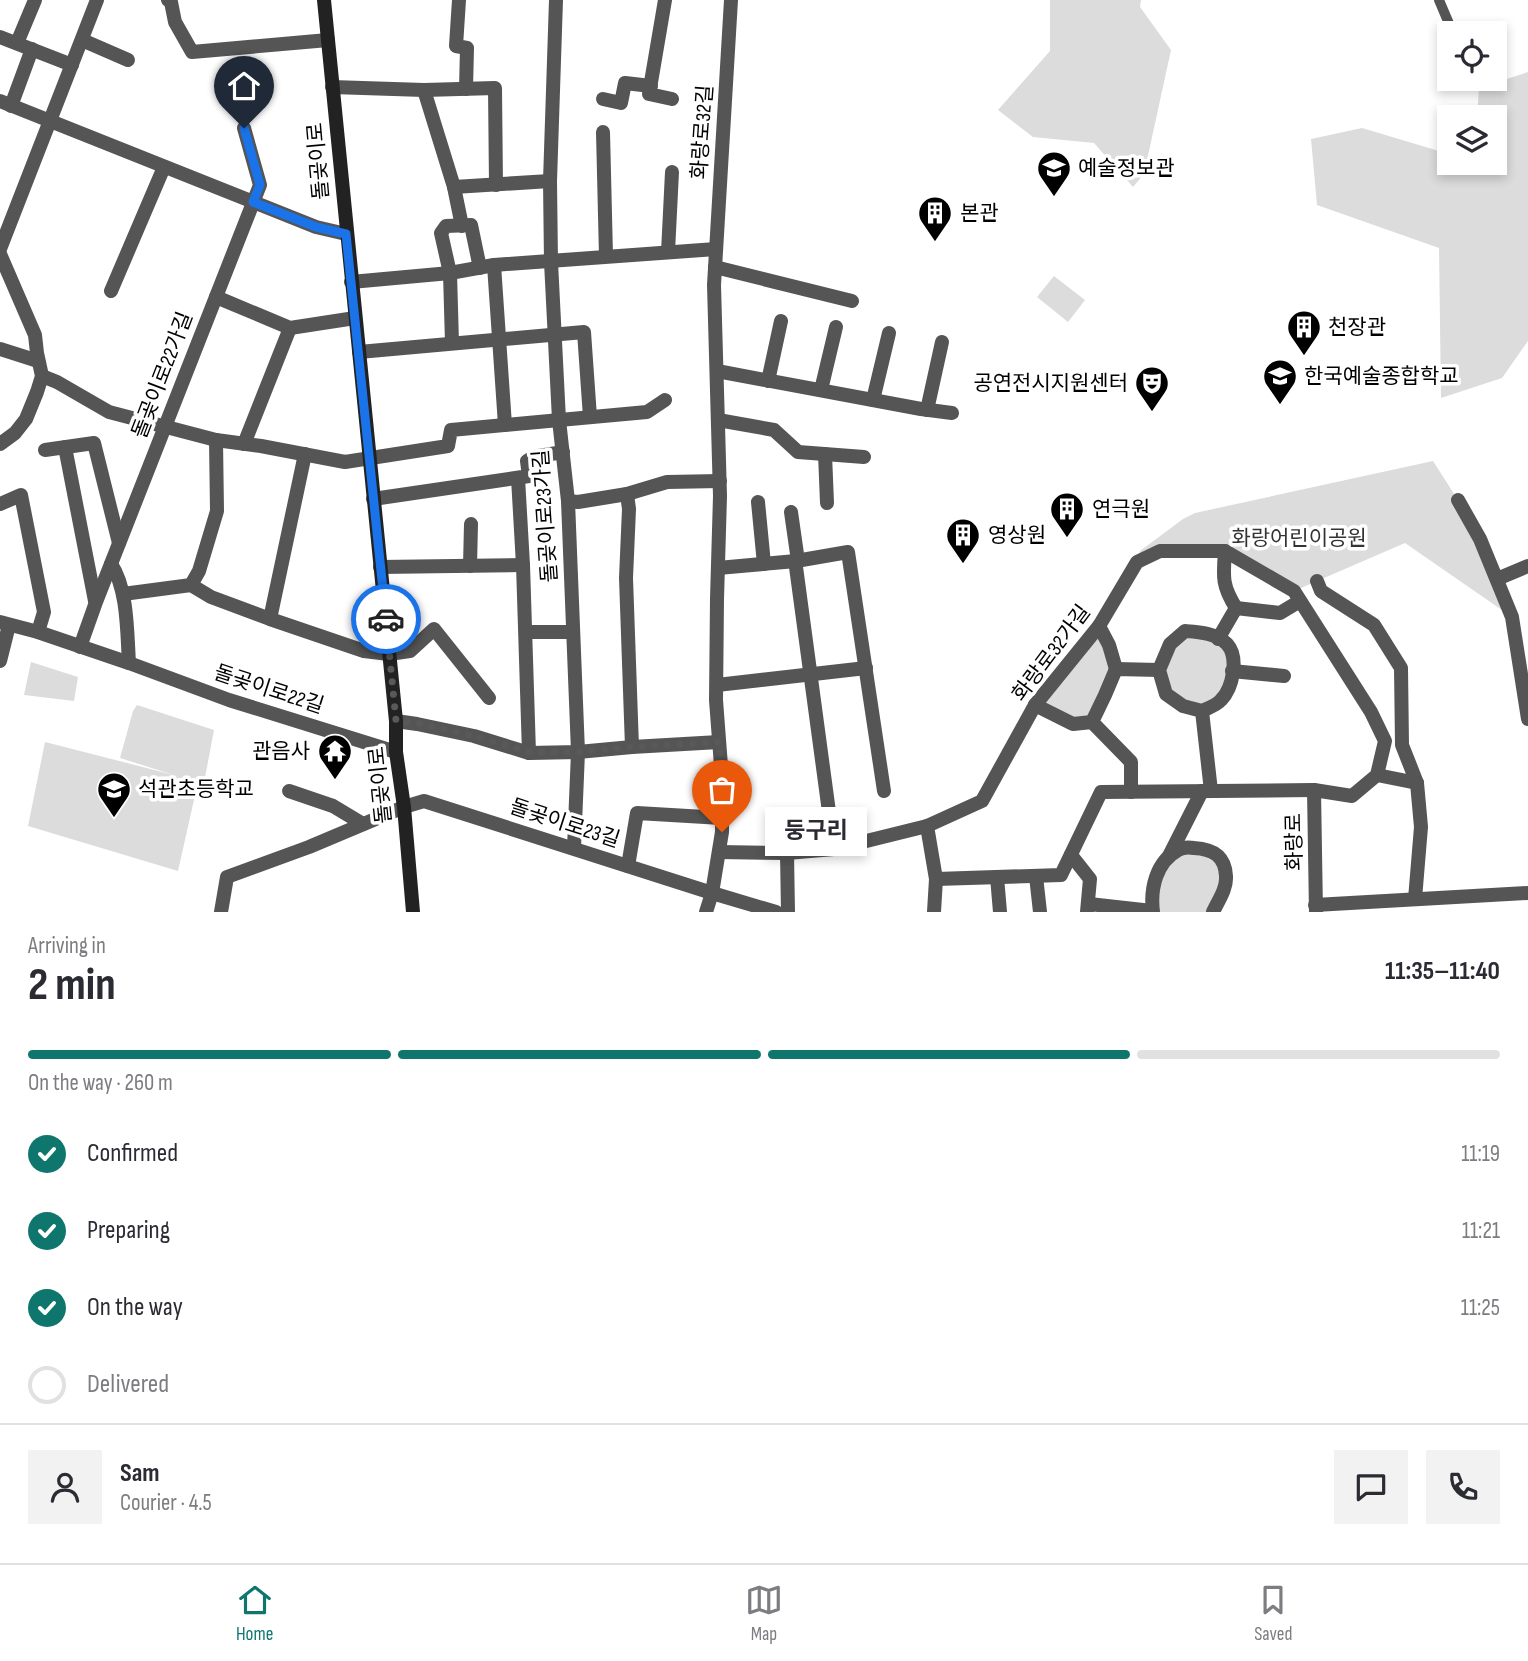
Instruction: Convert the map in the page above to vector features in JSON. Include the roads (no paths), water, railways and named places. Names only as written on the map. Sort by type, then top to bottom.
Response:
[{"type":"main road","name":"돌곶이로","points":[[324,0],[413,912]]},
{"type":"street","points":[[17,43],[35,0]]},
{"type":"street","points":[[0,444],[15,433],[26,419],[42,376],[35,335],[0,251],[97,0]]},
{"type":"street","points":[[168,0],[171,2],[175,22],[192,52],[328,40]]},
{"type":"street","points":[[459,0],[456,46],[467,48],[466,89]]},
{"type":"street","name":"돌곶이로23가길","points":[[556,0],[550,181],[551,262],[559,420],[568,501],[578,752],[574,848]]},
{"type":"street","points":[[665,0],[649,94],[673,99]]},
{"type":"street","name":"화랑로32길","points":[[706,912],[712,893],[722,832],[722,779],[716,685],[720,481],[714,285],[731,0]]},
{"type":"street","points":[[1439,0],[1447,21]]},
{"type":"street","points":[[0,37],[72,65]]},
{"type":"street","points":[[82,40],[128,60]]},
{"type":"street","points":[[32,50],[5,104],[316,227],[346,234]]},
{"type":"street","points":[[603,99],[621,103],[625,83],[651,86]]},
{"type":"street","points":[[332,87],[424,90],[495,88],[496,185]]},
{"type":"street","points":[[424,90],[463,226]]},
{"type":"street","name":"돌곶이로22가길","points":[[80,647],[260,185],[244,128]]},
{"type":"street","points":[[603,132],[606,256]]},
{"type":"street","points":[[111,291],[164,167]]},
{"type":"street","points":[[668,252],[671,172]]},
{"type":"street","points":[[454,187],[550,181]]},
{"type":"street","points":[[452,343],[450,273],[441,233],[446,226],[471,225],[487,266],[499,339],[505,425]]},
{"type":"street","points":[[351,282],[450,273],[487,266],[716,249]]},
{"type":"street","points":[[715,267],[852,301]]},
{"type":"street","points":[[216,297],[290,328],[355,318]]},
{"type":"street","points":[[768,381],[781,321]]},
{"type":"street","points":[[821,390],[836,327]]},
{"type":"street","points":[[244,444],[290,328]]},
{"type":"street","points":[[359,352],[584,332],[590,417]]},
{"type":"street","points":[[873,400],[889,333]]},
{"type":"street","points":[[927,410],[942,342]]},
{"type":"street","points":[[0,349],[38,361]]},
{"type":"street","points":[[717,371],[952,413]]},
{"type":"street","points":[[42,376],[109,412],[216,440],[345,462],[448,446],[451,430],[647,412],[664,400]]},
{"type":"street","points":[[718,419],[774,430],[798,452],[864,457]]},
{"type":"street","points":[[191,585],[199,571],[217,511],[216,440]]},
{"type":"street","points":[[45,450],[94,443],[119,543]]},
{"type":"street","points":[[65,447],[96,602]]},
{"type":"street","points":[[373,499],[529,476],[527,461],[533,457],[563,452]]},
{"type":"street","points":[[270,619],[305,454]]},
{"type":"street","points":[[825,454],[827,503]]},
{"type":"street","points":[[518,478],[529,752]]},
{"type":"street","points":[[568,501],[578,502],[627,494],[667,482],[720,481]]},
{"type":"street","points":[[627,494],[629,509],[626,578],[632,747]]},
{"type":"street","points":[[0,504],[21,495],[44,612],[38,632]]},
{"type":"street","points":[[1458,500],[1480,539],[1513,617],[1528,719]]},
{"type":"street","points":[[758,502],[764,564]]},
{"type":"street","points":[[791,512],[834,849]]},
{"type":"street","points":[[470,566],[471,524]]},
{"type":"street","name":"화랑로32가길","points":[[719,852],[787,853],[834,849],[927,826],[982,801],[1035,705],[1099,626],[1137,562],[1160,551],[1226,551]]},
{"type":"street","points":[[1236,608],[1227,593],[1223,574],[1226,551],[1294,591],[1371,712],[1385,741],[1377,775],[1417,783]]},
{"type":"street","points":[[718,568],[796,561],[848,552],[884,791]]},
{"type":"street","points":[[111,564],[118,574],[122,594],[129,663]]},
{"type":"street","points":[[380,568],[523,565]]},
{"type":"street","points":[[1497,579],[1528,566]]},
{"type":"street","points":[[1317,581],[1321,591],[1374,625],[1401,668],[1402,745],[1417,783],[1421,827],[1415,899]]},
{"type":"street","points":[[122,594],[191,585],[212,597],[270,619],[364,651],[389,654],[410,651],[434,629],[489,698]]},
{"type":"street","points":[[1236,608],[1280,612],[1300,601]]},
{"type":"street","points":[[1219,639],[1236,608]]},
{"type":"street","points":[[0,660],[4,624]]},
{"type":"street","name":"돌곶이로22길","points":[[4,624],[38,632],[229,700],[397,752]]},
{"type":"street","points":[[1092,722],[1116,669],[1109,645],[1099,626]]},
{"type":"street","points":[[1185,631],[1208,633],[1219,639],[1226,643],[1234,657],[1231,686],[1220,702],[1202,711],[1183,706],[1166,694],[1159,670],[1170,644],[1185,631]]},
{"type":"street","points":[[526,632],[573,632]]},
{"type":"street","points":[[716,685],[866,668]]},
{"type":"street","points":[[1116,669],[1159,670]]},
{"type":"street","points":[[1232,671],[1284,676]]},
{"type":"street","points":[[1035,705],[1073,724],[1092,722]]},
{"type":"street","points":[[1071,855],[1090,879],[1088,908],[1153,911],[1154,882],[1159,868],[1207,791],[1202,711]]},
{"type":"street","points":[[396,721],[474,736],[529,752],[578,752],[719,742]]},
{"type":"street","points":[[1092,722],[1130,762],[1132,792]]},
{"type":"street","name":"화랑로","points":[[1315,909],[1314,790],[1353,796],[1377,775]]},
{"type":"street","points":[[936,879],[1061,875],[1101,792],[1314,790]]},
{"type":"street","points":[[289,791],[333,806],[363,824]]},
{"type":"street","name":"돌곶이로23길","points":[[221,912],[227,877],[309,848],[424,801],[776,912]]},
{"type":"street","points":[[628,866],[637,813],[722,818]]},
{"type":"street","points":[[927,826],[936,879],[934,912]]},
{"type":"street","points":[[1168,857],[1181,849],[1209,849],[1224,864],[1224,890],[1213,912]]},
{"type":"street","points":[[787,853],[789,912]]},
{"type":"street","points":[[1036,876],[1040,912]]},
{"type":"street","points":[[997,877],[1000,912]]},
{"type":"street","points":[[1315,909],[1390,906],[1415,899],[1528,893]]},
{"type":"place","name":"예술정보관","points":[[1054,198]]},
{"type":"place","name":"본관","points":[[935,243]]},
{"type":"place","name":"천장관","points":[[1304,357]]},
{"type":"place","name":"한국예술종합학교","points":[[1280,406]]},
{"type":"place","name":"공연전시지원센터","points":[[1152,413]]},
{"type":"place","name":"연극원","points":[[1067,539]]},
{"type":"place","name":"영상원","points":[[963,565]]},
{"type":"place","name":"관음사","points":[[335,781]]},
{"type":"place","name":"석관초등학교","points":[[114,819]]},
{"type":"place","name":"둥구리","points":[[722,832]]},
{"type":"park label","name":"화랑어린이공원","points":[[1299,538]]}]
